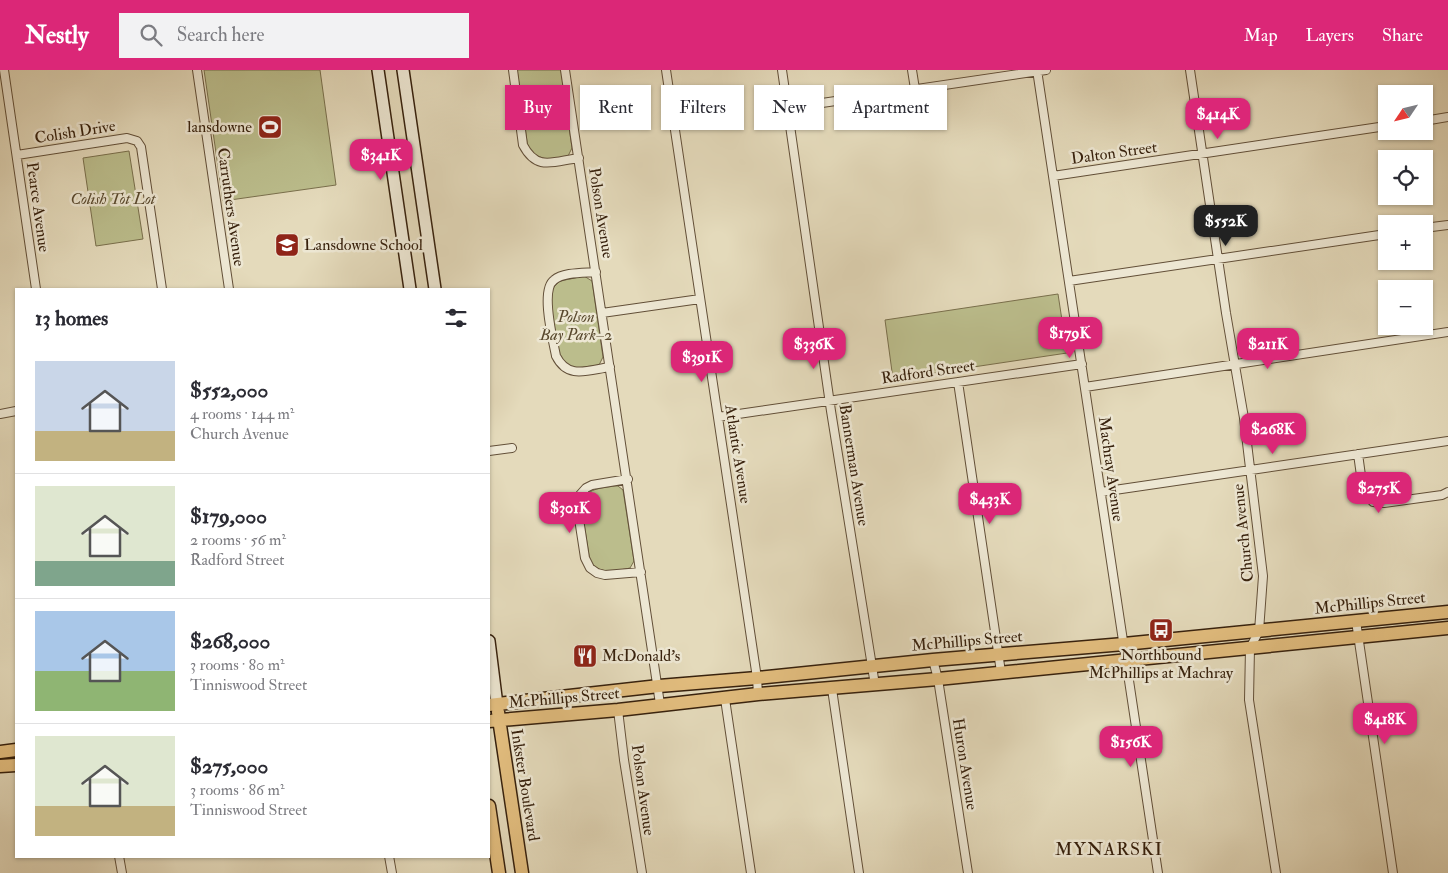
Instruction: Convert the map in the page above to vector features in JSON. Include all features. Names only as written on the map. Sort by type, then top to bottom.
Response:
[{"type":"main road","points":[[378,70],[410,288]]},
{"type":"main road","points":[[403,70],[435,288]]},
{"type":"main road","name":"McPhillips Street","points":[[493,705],[659,686],[1124,644],[1448,612]]},
{"type":"main road","name":"McPhillips Street","points":[[494,721],[1448,628]]},
{"type":"main road","name":"Inkster Boulevard","points":[[490,658],[494,721],[522,873]]},
{"type":"main road","points":[[0,752],[15,750]]},
{"type":"main road","points":[[0,766],[15,765]]},
{"type":"main road","points":[[490,813],[499,873]]},
{"type":"street","name":"Pearce Avenue","points":[[4,70],[36,288]]},
{"type":"street","name":"Carruthers Avenue","points":[[197,70],[229,288]]},
{"type":"street","name":"Polson Avenue","points":[[513,70],[523,145],[528,156],[542,163],[579,158]]},
{"type":"street","name":"Polson Avenue","points":[[565,70],[628,479],[659,686],[660,704]]},
{"type":"street","name":"Atlantic Avenue","points":[[666,70],[758,694]]},
{"type":"street","name":"Bannerman Avenue","points":[[782,70],[784,85]]},
{"type":"street","points":[[912,70],[914,85]]},
{"type":"street","points":[[942,85],[1046,70]]},
{"type":"street","name":"Church Avenue","points":[[1190,70],[1235,364],[1263,576],[1258,631],[1250,648],[1249,700],[1276,873]]},
{"type":"street","name":"Machray Avenue","points":[[1037,71],[1158,873]]},
{"type":"street","points":[[1433,120],[1448,117]]},
{"type":"street","name":"Dalton Street","points":[[1053,176],[1378,127]]},
{"type":"street","name":"Bannerman Avenue","points":[[791,130],[830,400],[875,685]]},
{"type":"street","name":"Colish Drive","points":[[16,155],[127,138],[136,141],[142,147],[162,288]]},
{"type":"street","points":[[1433,227],[1448,225]]},
{"type":"street","points":[[1069,281],[1378,235]]},
{"type":"street","name":"Polson Avenue","points":[[596,272],[561,276],[553,280],[548,287],[548,307],[556,356],[560,365],[575,372],[610,367]]},
{"type":"street","points":[[602,313],[700,299]]},
{"type":"street","points":[[1085,387],[1448,332]]},
{"type":"street","name":"Radford Street","points":[[718,417],[1082,364]]},
{"type":"street","points":[[958,382],[1001,672]]},
{"type":"street","points":[[0,414],[15,411]]},
{"type":"street","points":[[1101,492],[1448,441]]},
{"type":"street","points":[[490,451],[512,448]]},
{"type":"street","points":[[1358,454],[1363,490],[1373,502],[1384,504],[1442,495],[1448,492]]},
{"type":"street","points":[[628,479],[592,485],[586,488],[578,497],[577,506],[585,558],[590,568],[596,574],[605,575],[641,572]]},
{"type":"street","points":[[1356,621],[1393,873]]},
{"type":"street","name":"Huron Avenue","points":[[933,660],[938,679],[968,873]]},
{"type":"street","points":[[832,689],[859,873]]},
{"type":"street","points":[[725,699],[751,873]]},
{"type":"street","name":"Polson Avenue","points":[[618,710],[642,873]]},
{"type":"street","points":[[119,858],[122,873]]},
{"type":"street","points":[[389,858],[392,873]]},
{"type":"green space","name":"lansdowne","points":[[204,70],[320,70],[336,185],[223,201]]},
{"type":"green space","points":[[517,70],[561,70],[563,85],[519,85]]},
{"type":"green space","points":[[525,130],[569,130],[572,148],[568,156],[547,159],[528,149]]},
{"type":"green space","name":"Colish Tot Lot","points":[[129,151],[143,239],[96,246],[83,158]]},
{"type":"green space","name":"Polson Bay Park–2","points":[[584,276],[592,281],[603,357],[599,365],[576,368],[566,365],[558,353],[550,300],[552,289],[560,281]]},
{"type":"green space","points":[[1058,294],[1067,353],[893,379],[885,320]]},
{"type":"green space","points":[[615,486],[623,490],[634,561],[630,568],[608,571],[599,569],[590,562],[581,504],[590,492],[599,488]]},
{"type":"place","name":"lansdowne","points":[[270,127]]},
{"type":"place","name":"Lansdowne School","points":[[287,245]]},
{"type":"place","name":"Northbound McPhillips at Machray","points":[[1161,630]]},
{"type":"place","name":"McDonald's","points":[[585,656]]},
{"type":"district","name":"MYNARSKI","points":[[1109,849]]}]
